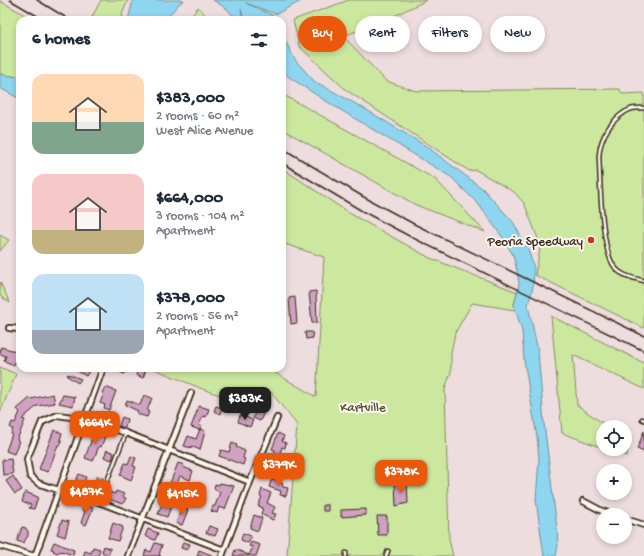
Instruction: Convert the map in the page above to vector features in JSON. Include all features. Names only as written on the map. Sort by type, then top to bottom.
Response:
[{"type":"street","points":[[9,328],[16,329]]},
{"type":"street","points":[[0,546],[35,556],[102,372]]},
{"type":"street","points":[[128,556],[191,393]]},
{"type":"street","points":[[224,550],[142,520],[99,502],[38,483],[30,476],[27,459],[33,443],[42,422],[58,415],[85,419],[126,433],[250,482]]},
{"type":"street","points":[[222,556],[250,482],[277,418]]},
{"type":"street","points":[[583,501],[596,508]]},
{"type":"street","points":[[632,521],[644,525]]},
{"type":"lane","points":[[644,108],[632,109],[618,117],[606,131],[599,148],[602,212],[607,250],[614,266],[624,275],[644,281]]},
{"type":"lane","points":[[99,502],[126,433]]},
{"type":"lane","points":[[386,556],[388,551]]},
{"type":"green space","points":[[101,0],[128,0],[122,16],[93,16]]},
{"type":"green space","name":"Peoria Speedway","points":[[349,0],[427,0],[394,16],[355,16],[355,32],[347,35],[347,16],[304,16]]},
{"type":"green space","points":[[0,1],[27,16],[16,16],[16,77],[0,74]]},
{"type":"green space","points":[[198,7],[206,16],[192,16]]},
{"type":"green space","name":"Peoria Speedway","points":[[298,18],[298,42],[293,20]]},
{"type":"green space","name":"Peoria Speedway","points":[[347,40],[355,49],[355,52],[358,52],[386,81],[416,91],[620,89],[622,94],[644,93],[644,328],[535,275],[540,249],[537,236],[524,203],[514,192],[476,170],[469,171],[346,90],[305,52],[347,52]]},
{"type":"green space","points":[[286,96],[435,179],[485,232],[416,205],[286,131]]},
{"type":"green space","name":"Kartville","points":[[286,171],[349,213],[430,258],[517,292],[514,305],[515,310],[472,303],[455,333],[451,353],[451,372],[445,389],[449,539],[453,556],[287,556],[297,425],[271,392],[249,405],[205,390],[162,372],[274,372],[316,397],[324,257],[286,244]]},
{"type":"green space","points":[[0,235],[9,240],[0,251]]},
{"type":"green space","points":[[0,282],[10,303],[0,296]]},
{"type":"green space","points":[[551,316],[644,363],[644,389],[573,355],[577,405],[598,420],[596,420],[596,445],[562,433]]},
{"type":"green space","points":[[0,367],[16,374],[0,413]]},
{"type":"water","points":[[133,0],[184,0],[168,16],[129,16]]},
{"type":"water","points":[[213,0],[303,0],[276,14],[246,3],[273,16],[243,16],[241,9],[242,16],[233,16],[227,9]]},
{"type":"water","points":[[286,42],[295,60],[314,81],[365,109],[426,146],[483,189],[513,222],[528,249],[534,268],[533,287],[528,305],[538,351],[544,423],[557,529],[558,545],[556,556],[544,556],[536,500],[539,458],[537,437],[524,360],[522,331],[514,305],[519,284],[513,255],[503,238],[479,205],[451,177],[286,74]]},
{"type":"water","points":[[0,74],[16,77],[16,97],[0,88]]},
{"type":"building","points":[[316,291],[317,323],[312,323],[309,292]]},
{"type":"building","points":[[295,297],[297,323],[291,324],[289,298]]},
{"type":"building","points":[[305,332],[312,332],[313,338],[306,339]]},
{"type":"building","points":[[1,347],[15,351],[16,348],[16,360],[14,365],[4,361],[6,356],[0,354]]},
{"type":"building","points":[[79,372],[88,372],[86,376]]},
{"type":"building","points":[[137,372],[145,372],[143,378],[136,375]]},
{"type":"building","points":[[68,374],[81,379],[78,383],[67,376]]},
{"type":"building","points":[[105,387],[116,391],[109,410],[104,408],[105,405],[100,403]]},
{"type":"building","points":[[53,394],[55,403],[37,406],[22,419],[25,420],[17,440],[19,441],[14,454],[6,451],[12,434],[13,429],[10,428],[12,422],[15,423],[20,412],[17,409],[30,398]]},
{"type":"building","points":[[63,395],[75,397],[73,406],[59,403]]},
{"type":"building","points":[[144,395],[152,398],[147,411],[149,412],[147,417],[137,414],[138,411],[125,405],[127,400],[140,405]]},
{"type":"building","points":[[199,406],[209,409],[206,417],[203,416],[199,425],[201,426],[200,430],[191,427]]},
{"type":"building","points":[[216,406],[222,408],[220,414],[214,411]]},
{"type":"building","points":[[257,407],[265,410],[260,421],[253,418]]},
{"type":"building","points":[[240,415],[253,420],[250,427],[238,422]]},
{"type":"building","points":[[122,417],[127,419],[125,428],[119,426]]},
{"type":"building","points":[[200,429],[205,431],[200,450],[191,446],[191,448],[184,446],[188,436],[196,439]]},
{"type":"building","points":[[54,430],[62,433],[60,440],[62,441],[60,446],[58,445],[48,472],[39,469]]},
{"type":"building","points":[[95,430],[106,434],[93,461],[85,458]]},
{"type":"building","points":[[644,431],[644,452],[637,449]]},
{"type":"building","points":[[278,433],[284,436],[282,441],[286,443],[285,448],[282,447],[279,456],[274,454],[275,450],[272,449]]},
{"type":"building","points":[[232,443],[237,445],[236,447],[245,451],[243,465],[219,456],[221,450],[229,452]]},
{"type":"building","points":[[107,450],[114,453],[112,460],[104,457]]},
{"type":"building","points":[[131,456],[136,458],[133,466],[136,467],[131,480],[120,475],[125,463],[128,464]]},
{"type":"building","points":[[11,459],[13,474],[3,475],[2,460]]},
{"type":"building","points":[[178,463],[193,471],[190,480],[180,476],[177,484],[179,485],[170,503],[172,504],[167,517],[158,514]]},
{"type":"building","points":[[79,474],[86,477],[84,482],[87,484],[85,489],[74,485]]},
{"type":"building","points":[[13,476],[22,490],[15,494],[6,481]]},
{"type":"building","points":[[97,476],[103,478],[100,490],[92,487]]},
{"type":"building","points":[[273,479],[282,483],[283,487],[288,488],[286,496],[280,495],[281,491],[269,487]]},
{"type":"building","points":[[407,482],[408,503],[396,506],[395,484]]},
{"type":"building","points":[[220,483],[234,486],[225,509],[219,507],[217,513],[211,511],[213,506],[215,506],[220,492],[214,489],[215,484],[219,485]]},
{"type":"building","points":[[262,489],[271,493],[267,503],[275,507],[272,513],[276,514],[273,520],[261,514],[263,508],[258,506],[262,497],[260,496]]},
{"type":"building","points":[[107,491],[115,494],[116,491],[124,494],[123,497],[126,498],[123,504],[105,498]]},
{"type":"building","points":[[25,492],[38,497],[34,509],[29,508],[31,505],[22,502]]},
{"type":"building","points":[[84,505],[93,508],[86,525],[81,523],[85,511],[82,510]]},
{"type":"building","points":[[323,505],[328,505],[328,511],[323,511]]},
{"type":"building","points":[[182,507],[188,510],[182,525],[176,523]]},
{"type":"building","points":[[366,509],[366,515],[341,517],[341,510]]},
{"type":"building","points":[[254,515],[262,518],[258,531],[250,528]]},
{"type":"building","points":[[377,516],[387,516],[387,535],[378,535]]},
{"type":"building","points":[[62,520],[69,522],[65,537],[57,534]]},
{"type":"building","points":[[113,523],[123,527],[118,541],[108,538]]},
{"type":"building","points":[[209,526],[218,529],[215,536],[206,533]]},
{"type":"building","points":[[22,527],[26,528],[28,531],[28,536],[23,543],[17,541]]},
{"type":"building","points":[[148,529],[158,533],[155,540],[145,536]]},
{"type":"building","points":[[243,533],[251,536],[248,543],[241,540]]},
{"type":"building","points":[[54,542],[74,550],[73,555],[61,551],[57,553],[53,551],[54,550],[51,549]]},
{"type":"building","points":[[183,542],[190,544],[187,550],[181,548]]},
{"type":"building","points":[[251,542],[260,545],[256,556],[233,556],[235,550],[249,555],[253,547],[249,546]]},
{"type":"building","points":[[155,543],[162,545],[159,555],[161,556],[144,556],[146,550],[151,552]]},
{"type":"building","points":[[104,546],[111,549],[108,555],[102,552]]},
{"type":"building","points":[[93,547],[100,549],[98,556],[83,556],[85,551],[91,553]]},
{"type":"building","points":[[199,550],[214,556],[197,556]]},
{"type":"railway","points":[[10,0],[37,16]]},
{"type":"railway","points":[[37,0],[63,16]]},
{"type":"railway","points":[[286,150],[362,196],[414,224],[644,336]]},
{"type":"railway","points":[[286,165],[362,211],[411,237],[644,351]]},
{"type":"place","name":"Peoria Speedway","points":[[591,240]]}]
